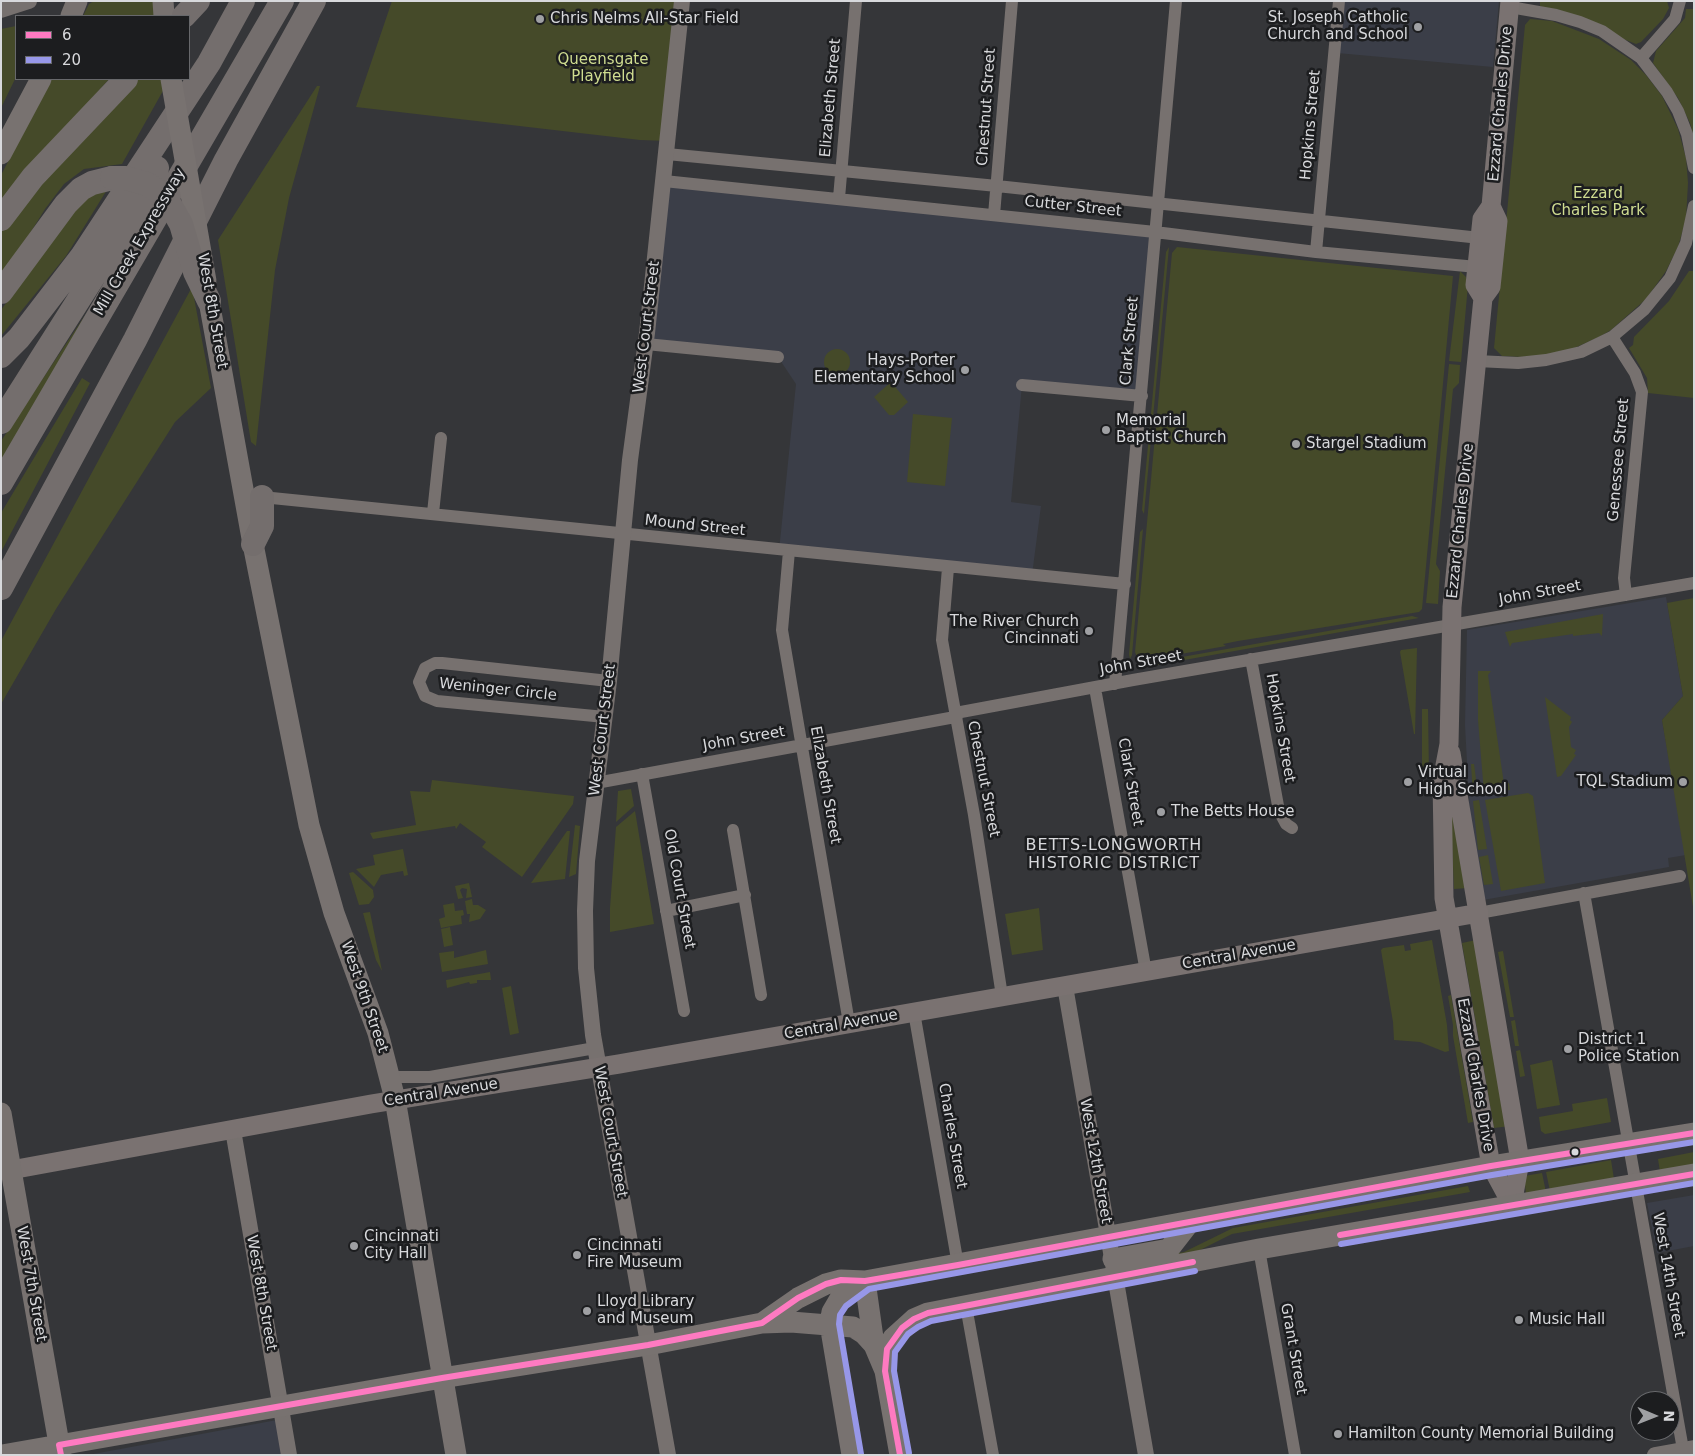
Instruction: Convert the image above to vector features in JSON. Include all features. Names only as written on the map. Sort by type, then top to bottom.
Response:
[{"type":"highway","points":[[185,15],[198,1]]},
{"type":"highway","points":[[1,422],[139,205],[209,63],[244,1]]},
{"type":"highway","name":"Mill Creek Expressway","points":[[1,483],[282,1]]},
{"type":"highway","points":[[1,588],[135,340],[226,160],[314,1]]},
{"type":"highway","points":[[1,356],[19,338],[82,256],[209,63]]},
{"type":"highway","points":[[1,219],[33,176],[125,80]]},
{"type":"highway","points":[[1,292],[66,204],[81,189],[92,182],[112,178],[126,178],[146,184],[165,196],[181,224],[195,272],[210,301]]},
{"type":"highway","points":[[1,411],[33,373]]},
{"type":"highway","points":[[253,544],[262,526],[262,497]]},
{"type":"main road","points":[[70,15],[76,1]]},
{"type":"main road","points":[[163,1],[164,15]]},
{"type":"main road","name":"Ezzard Charles Drive","points":[[1483,298],[1475,285],[1482,219],[1491,206],[1510,4]]},
{"type":"main road","points":[[1,154],[40,80]]},
{"type":"main road","name":"West 8th Street","points":[[171,80],[253,544]]},
{"type":"main road","name":"Ezzard Charles Drive","points":[[1491,206],[1498,221],[1491,287],[1483,298],[1451,626],[1449,744],[1442,781],[1444,898],[1491,1166],[1512,1205]]},
{"type":"main road","name":"West 9th Street","points":[[253,544],[309,825],[330,898],[378,1033],[395,1099],[456,1455]]},
{"type":"main road","name":"Ezzard Charles Drive","points":[[1449,744],[1457,781],[1520,1161],[1512,1205]]},
{"type":"main road","name":"Central Avenue","points":[[6,1171],[395,1099],[598,1067],[1479,913]]},
{"type":"main road","name":"West 7th Street","points":[[1,1113],[6,1171],[60,1450]]},
{"type":"main road","points":[[762,1323],[798,1298],[826,1284],[841,1280],[865,1281],[958,1265],[1491,1166],[1694,1133]]},
{"type":"main road","points":[[1114,1268],[1259,1249],[1694,1174]]},
{"type":"main road","points":[[885,1371],[887,1349],[902,1328],[914,1319],[928,1313],[966,1306],[1114,1268],[1169,1249],[1190,1222]]},
{"type":"main road","points":[[852,1455],[830,1324],[832,1312],[839,1300],[865,1281]]},
{"type":"main road","points":[[865,1281],[874,1345],[885,1371],[900,1455]]},
{"type":"main road","points":[[2,1455],[60,1450],[281,1405],[648,1345],[762,1323],[830,1324],[853,1327],[864,1334],[874,1345]]},
{"type":"street","points":[[1,10],[29,1]]},
{"type":"street","name":"West Court Street","points":[[668,1455],[595,1048],[586,968],[585,911],[587,861],[609,681],[622,535],[632,443],[646,344],[682,1]]},
{"type":"street","name":"Elizabeth Street","points":[[839,198],[856,1]]},
{"type":"street","name":"Chestnut Street","points":[[994,215],[1012,1]]},
{"type":"street","name":"Clark Street","points":[[1115,684],[1176,1]]},
{"type":"street","name":"Hopkins Street","points":[[1316,252],[1339,1]]},
{"type":"street","points":[[1641,58],[1675,20],[1680,1]]},
{"type":"street","points":[[1510,4],[1580,22],[1602,31],[1641,58],[1667,92],[1678,111],[1687,134],[1694,168]]},
{"type":"street","name":"Cutter Street","points":[[667,154],[841,173],[997,186],[1480,238]]},
{"type":"street","name":"Cutter Street","points":[[664,181],[1156,232],[1316,252],[1477,267]]},
{"type":"street","points":[[1476,361],[1518,363],[1546,360],[1581,352],[1612,337],[1633,320],[1658,295],[1688,256],[1694,206]]},
{"type":"street","name":"Genessee Street","points":[[1612,337],[1635,373],[1642,392],[1624,578],[1626,595]]},
{"type":"street","points":[[646,344],[778,357]]},
{"type":"street","points":[[1022,385],[1142,396]]},
{"type":"street","points":[[433,513],[441,438]]},
{"type":"street","name":"Mound Street","points":[[262,497],[433,513],[622,535],[948,568],[1125,584]]},
{"type":"street","name":"Elizabeth Street","points":[[789,551],[782,630],[848,1023]]},
{"type":"street","name":"Chestnut Street","points":[[948,568],[942,640],[974,815],[1002,996]]},
{"type":"street","name":"John Street","points":[[596,784],[955,717],[960,712],[1694,583]]},
{"type":"street","name":"Hopkins Street","points":[[1251,660],[1279,811],[1286,824],[1292,828]]},
{"type":"street","name":"Weninger Circle","points":[[605,717],[436,701],[426,696],[419,682],[425,668],[442,662],[609,681]]},
{"type":"street","name":"Clark Street","points":[[1095,688],[1146,972]]},
{"type":"street","name":"Old Court Street","points":[[642,774],[684,1010]]},
{"type":"street","points":[[733,830],[761,994]]},
{"type":"street","name":"Central Avenue","points":[[1479,913],[1680,876]]},
{"type":"street","name":"West 14th Street","points":[[1584,894],[1628,1144],[1687,1451]]},
{"type":"street","points":[[666,911],[745,895]]},
{"type":"street","name":"West 12th Street","points":[[1065,986],[1146,1455]]},
{"type":"street","name":"Charles Street","points":[[914,1012],[958,1265]]},
{"type":"street","name":"Central Avenue","points":[[390,1078],[430,1077],[595,1048]]},
{"type":"street","name":"West 8th Street","points":[[233,1130],[290,1455]]},
{"type":"street","name":"Grant Street","points":[[1259,1249],[1296,1455]]},
{"type":"street","points":[[966,1306],[993,1455]]},
{"type":"street","points":[[1655,1455],[1687,1451]]},
{"type":"shaded area","name":"St. Joseph Catholic Church and School","points":[[1341,1],[1499,1],[1493,67],[1337,53]]},
{"type":"shaded area","name":"Hays-Porter Elementary School","points":[[664,181],[1155,232],[1142,396],[1022,385],[1011,502],[1041,506],[1032,575],[779,551],[796,384],[778,357],[646,344]]},
{"type":"shaded area","points":[[1666,597],[1683,696],[1662,720],[1686,855],[1668,858],[1669,867],[1483,900],[1470,818],[1465,725],[1467,630]]},
{"type":"shaded area","points":[[1694,1195],[1694,1246],[1657,1253],[1647,1203]]},
{"type":"shaded area","points":[[277,1420],[283,1455],[88,1455]]},
{"type":"green space","points":[[94,1],[154,1],[155,15],[84,15],[89,4]]},
{"type":"green space","name":"Queensgate Playfield","points":[[392,1],[682,1],[669,141],[640,140],[356,107]]},
{"type":"green space","points":[[1540,1],[1667,1],[1669,8],[1663,19],[1641,42],[1636,44],[1540,6]]},
{"type":"green space","points":[[1686,9],[1694,9],[1694,138],[1690,123],[1678,98],[1653,63],[1656,51],[1685,18]]},
{"type":"green space","name":"Ezzard Charles Park","points":[[1530,19],[1552,21],[1599,39],[1631,60],[1646,75],[1662,96],[1678,129],[1686,158],[1688,183],[1686,219],[1678,247],[1666,271],[1646,299],[1611,330],[1572,349],[1549,355],[1502,356],[1494,348],[1525,25]]},
{"type":"green space","points":[[15,26],[15,79],[1,108],[1,29]]},
{"type":"green space","points":[[51,80],[108,80],[1,203],[1,175]]},
{"type":"green space","points":[[136,80],[163,80],[164,89],[122,164],[84,169],[64,184],[45,209],[1,280],[1,233],[12,214]]},
{"type":"green space","points":[[317,86],[320,86],[289,198],[275,270],[256,446],[251,442],[218,240]]},
{"type":"green space","points":[[110,185],[66,256],[1,336],[1,310],[82,198]]},
{"type":"green space","points":[[1169,247],[1144,514],[1142,510],[1166,252]]},
{"type":"green space","name":"Stargel Stadium","points":[[1177,247],[1453,276],[1422,609],[1419,612],[1238,641],[1223,644],[1226,646],[1147,660],[1137,657],[1135,652],[1172,253]]},
{"type":"green space","points":[[1460,271],[1466,277],[1468,285],[1461,362],[1449,361]]},
{"type":"green space","points":[[1689,271],[1694,271],[1694,398],[1648,393],[1647,378],[1629,348],[1633,345],[1634,337],[1669,301]]},
{"type":"green space","points":[[106,284],[1,467],[1,441]]},
{"type":"green space","points":[[192,287],[211,388],[175,422],[56,609],[1,704],[1,641]]},
{"type":"green space","points":[[837,349],[846,353],[850,362],[846,371],[837,375],[828,371],[824,362],[828,353]]},
{"type":"green space","points":[[1449,364],[1460,365],[1459,383],[1453,389],[1436,564],[1440,571],[1438,604],[1426,603]]},
{"type":"green space","points":[[82,378],[90,383],[1,552],[1,513]]},
{"type":"green space","points":[[891,382],[908,402],[894,415],[889,415],[874,397]]},
{"type":"green space","points":[[913,414],[952,418],[945,486],[907,482]]},
{"type":"green space","points":[[1143,529],[1132,655],[1130,659],[1140,532]]},
{"type":"green space","name":"TQL Stadium","points":[[1694,598],[1694,913],[1662,720],[1683,696],[1667,603]]},
{"type":"green space","points":[[1603,614],[1602,636],[1599,633],[1573,636],[1573,634],[1512,643],[1510,647],[1505,632]]},
{"type":"green space","points":[[1412,616],[1419,618],[1145,667],[1137,665]]},
{"type":"green space","points":[[1417,648],[1414,734],[1400,652],[1401,650]]},
{"type":"green space","points":[[1478,671],[1491,671],[1488,675],[1504,784],[1509,783],[1510,790],[1484,793],[1478,720]]},
{"type":"green space","points":[[1545,697],[1571,717],[1570,720],[1572,722],[1569,727],[1571,747],[1576,750],[1574,754],[1576,755],[1561,776],[1557,777]]},
{"type":"green space","points":[[1422,709],[1428,709],[1429,775],[1425,775],[1422,766]]},
{"type":"green space","points":[[1471,764],[1474,764],[1478,794],[1473,795]]},
{"type":"green space","points":[[432,780],[574,796],[573,804],[522,877],[482,847],[486,842],[460,823],[456,829],[455,826],[373,839],[370,833],[416,825],[410,791],[430,792]]},
{"type":"green space","points":[[631,789],[634,806],[616,822],[618,791]]},
{"type":"green space","points":[[1528,793],[1533,796],[1545,883],[1501,891],[1485,800]]},
{"type":"green space","points":[[1450,797],[1468,888],[1454,889]]},
{"type":"green space","points":[[1479,800],[1487,849],[1478,850],[1473,801]]},
{"type":"green space","points":[[635,811],[654,924],[610,932],[616,827]]},
{"type":"green space","points":[[575,825],[580,826],[576,874],[569,877]]},
{"type":"green space","points":[[567,831],[570,831],[565,879],[531,883]]},
{"type":"green space","points":[[403,849],[408,875],[404,876],[403,871],[381,875],[374,887],[356,869],[375,865],[373,855]]},
{"type":"green space","points":[[1488,855],[1493,884],[1484,885],[1479,857]]},
{"type":"green space","points":[[353,872],[373,890],[374,897],[369,904],[359,905],[349,873]]},
{"type":"green space","points":[[469,883],[472,897],[466,898],[467,889],[462,888],[460,890],[463,898],[458,899],[455,886]]},
{"type":"green space","points":[[472,899],[473,905],[478,905],[486,910],[480,919],[469,922],[470,914],[467,914],[465,901]]},
{"type":"green space","points":[[454,903],[455,911],[463,910],[464,915],[461,916],[462,924],[441,928],[439,919],[445,917],[443,905]]},
{"type":"green space","points":[[1039,908],[1043,950],[1012,955],[1005,914]]},
{"type":"green space","points":[[370,912],[382,971],[376,960],[363,913]]},
{"type":"green space","points":[[450,927],[453,945],[444,947],[441,929]]},
{"type":"green space","points":[[1432,940],[1447,1025],[1449,1051],[1445,1052],[1420,1042],[1394,1040],[1393,1022],[1381,950],[1383,948],[1404,945],[1405,951],[1411,950],[1410,944]]},
{"type":"green space","points":[[1476,940],[1510,1126],[1494,1128],[1462,943]]},
{"type":"green space","points":[[486,950],[488,964],[442,972],[439,953],[454,951],[454,958]]},
{"type":"green space","points":[[1503,951],[1514,1017],[1510,1017],[1498,952]]},
{"type":"green space","points":[[490,972],[491,980],[477,980],[477,983],[470,984],[469,982],[447,988],[446,980]]},
{"type":"green space","points":[[511,986],[519,1033],[510,1035],[502,988]]},
{"type":"green space","points":[[1451,995],[1473,1122],[1468,1123],[1453,1036],[1448,996]]},
{"type":"green space","points":[[1515,1020],[1519,1046],[1515,1046],[1511,1021]]},
{"type":"green space","points":[[1520,1050],[1525,1076],[1520,1077],[1516,1051]]},
{"type":"green space","points":[[1552,1060],[1560,1105],[1537,1109],[1530,1065]]},
{"type":"green space","points":[[1607,1098],[1611,1122],[1545,1134],[1541,1131],[1539,1117],[1573,1111],[1572,1104]]},
{"type":"green space","points":[[1694,1152],[1694,1166],[1660,1172],[1658,1159]]},
{"type":"green space","points":[[1611,1160],[1614,1179],[1550,1191],[1546,1172]]},
{"type":"green space","points":[[1542,1173],[1546,1192],[1526,1194],[1524,1176]]},
{"type":"green space","points":[[1468,1186],[1470,1192],[1232,1234],[1186,1257],[1132,1261],[1184,1252],[1233,1228]]},
{"type":"transit line","name":"6","points":[[61,1455],[59,1445],[442,1378],[648,1345],[762,1323],[798,1298],[826,1284],[841,1280],[865,1281],[958,1265],[1491,1166],[1694,1133]]},
{"type":"transit line","name":"20","points":[[861,1454],[839,1324],[840,1315],[846,1306],[869,1289],[1492,1175],[1694,1142]]},
{"type":"transit line","name":"6","points":[[1340,1235],[1694,1174]]},
{"type":"transit line","name":"20","points":[[1341,1244],[1694,1183]]},
{"type":"transit line","name":"6","points":[[900,1455],[885,1371],[887,1349],[902,1328],[914,1319],[928,1313],[1193,1262]]},
{"type":"transit line","name":"20","points":[[909,1453],[894,1371],[895,1352],[908,1334],[918,1327],[931,1321],[1195,1271]]},
{"type":"place","name":"Chris Nelms All-Star Field","points":[[540,19]]},
{"type":"place","name":"St. Joseph Catholic Church and School","points":[[1418,27]]},
{"type":"place","name":"Hays-Porter Elementary School","points":[[965,370]]},
{"type":"place","name":"Memorial Baptist Church","points":[[1106,430]]},
{"type":"place","name":"Stargel Stadium","points":[[1296,444]]},
{"type":"place","name":"The River Church Cincinnati","points":[[1089,631]]},
{"type":"place","name":"Virtual High School","points":[[1408,782]]},
{"type":"place","name":"TQL Stadium","points":[[1683,782]]},
{"type":"place","name":"The Betts House","points":[[1161,812]]},
{"type":"place","name":"District 1 Police Station","points":[[1568,1049]]},
{"type":"place","name":"Cincinnati City Hall","points":[[354,1246]]},
{"type":"place","name":"Cincinnati Fire Museum","points":[[577,1255]]},
{"type":"place","name":"Lloyd Library and Museum","points":[[587,1311]]},
{"type":"place","name":"Music Hall","points":[[1519,1320]]},
{"type":"place","name":"Hamilton County Memorial Building","points":[[1338,1434]]},
{"type":"district","name":"BETTS-LONGWORTH HISTORIC DISTRICT","points":[[1114,855]]}]
